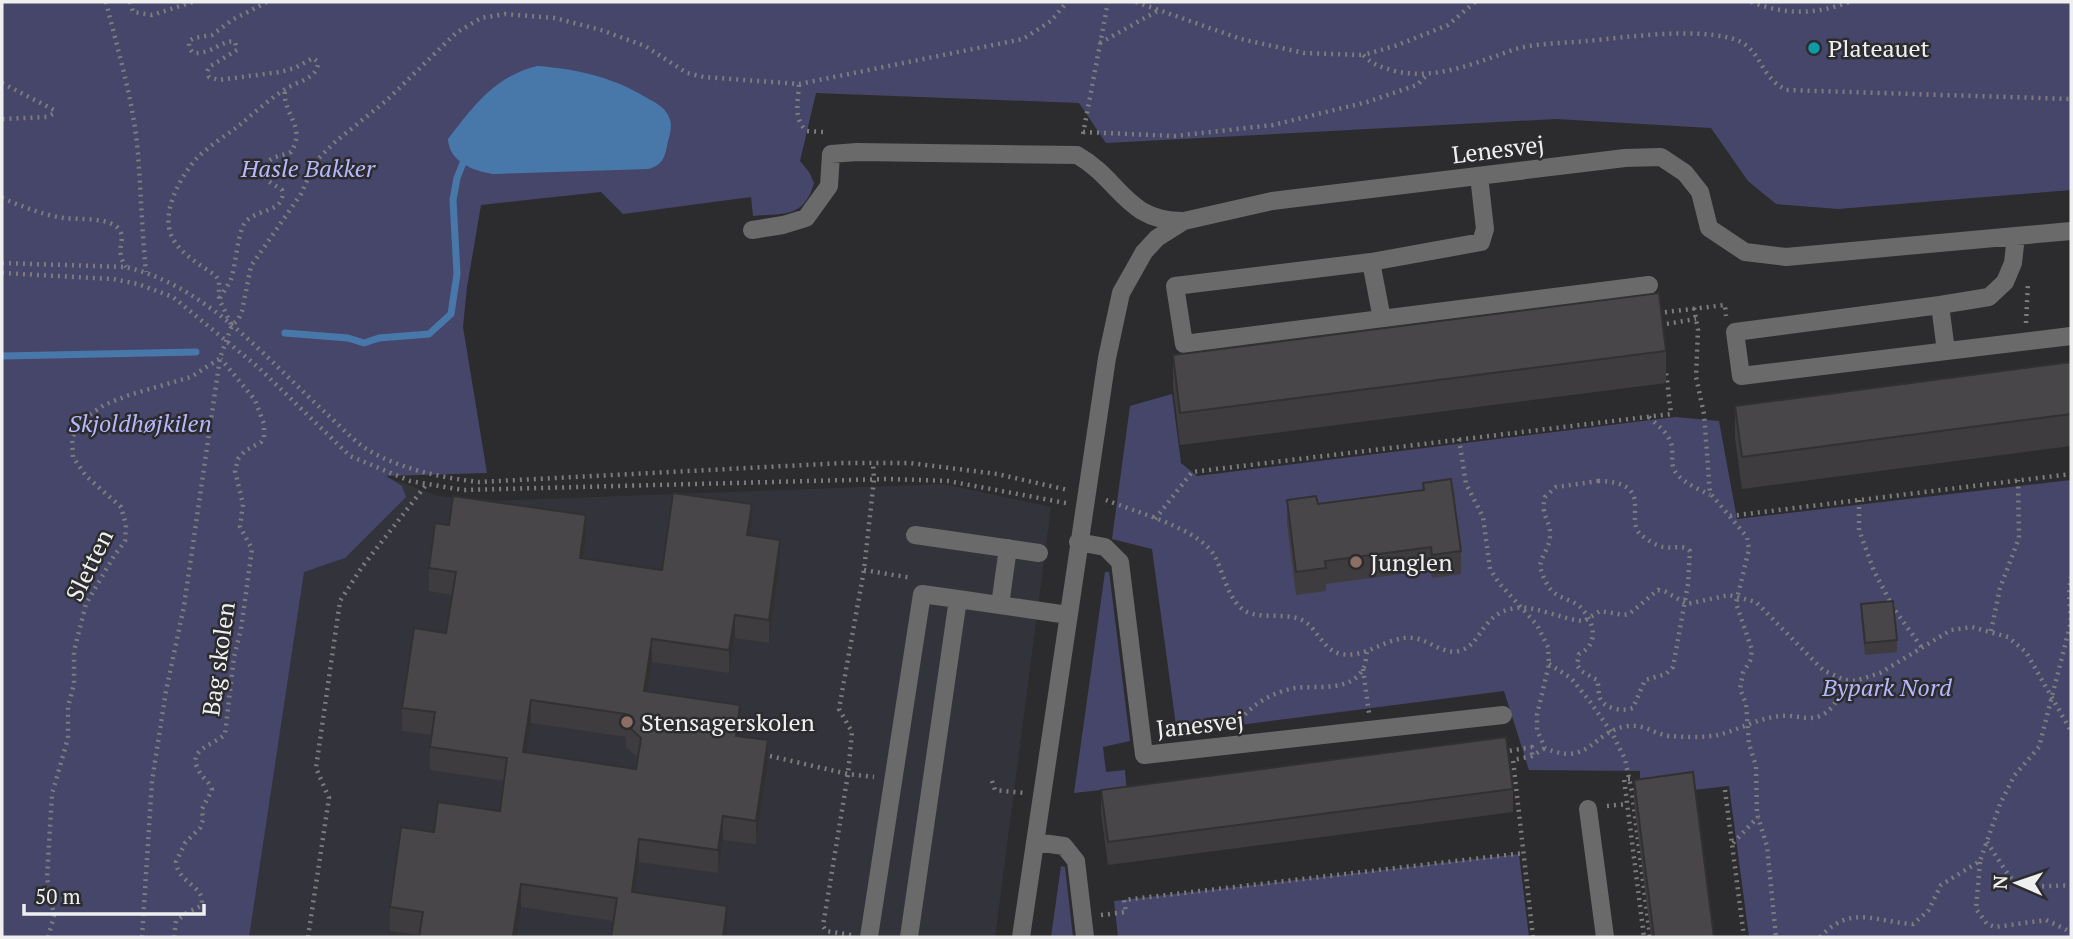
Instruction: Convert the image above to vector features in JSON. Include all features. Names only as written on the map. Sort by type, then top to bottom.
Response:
[{"type":"street","points":[[752,229],[783,225],[806,218],[829,186],[831,154],[857,152],[1077,155],[1096,165],[1115,188],[1143,214],[1164,222],[1184,222]]},
{"type":"street","name":"Lenesvej","points":[[1085,500],[1107,358],[1121,293],[1144,252],[1157,238],[1184,222],[1272,201],[1625,158],[1661,157],[1685,173],[1700,192],[1709,228],[1745,252],[1786,257],[2071,231]]},
{"type":"street","points":[[1479,176],[1485,229],[1480,242],[1371,262],[1175,286],[1184,344],[1649,285]]},
{"type":"street","points":[[2015,236],[2013,263],[2005,282],[1989,297],[1735,332],[1741,376],[2071,336]]},
{"type":"street","points":[[1371,262],[1382,319]]},
{"type":"street","points":[[1940,305],[1946,351]]},
{"type":"street","points":[[1021,937],[1085,500]]},
{"type":"street","points":[[915,535],[1039,553]]},
{"type":"street","name":"Janesvej","points":[[1078,541],[1105,547],[1120,562],[1144,755],[1503,715]]},
{"type":"street","points":[[1000,605],[1008,548]]},
{"type":"street","points":[[861,936],[894,780],[922,594],[1068,615]]},
{"type":"street","points":[[909,937],[958,599]]},
{"type":"street","points":[[1588,809],[1605,937]]},
{"type":"street","points":[[1035,842],[1064,846],[1076,861],[1086,937]]},
{"type":"path","points":[[106,2],[138,152],[146,272]]},
{"type":"path","points":[[130,2],[132,12],[152,15],[192,2]]},
{"type":"path","points":[[232,325],[219,299],[219,281],[216,276],[179,248],[168,222],[170,206],[181,182],[197,158],[286,89],[315,73],[318,67],[316,59],[308,59],[295,68],[280,72],[219,80],[209,77],[208,69],[236,50],[235,41],[227,41],[212,51],[193,53],[188,45],[191,39],[212,35],[232,20],[267,2]]},
{"type":"path","points":[[142,937],[152,781],[166,691],[184,606],[220,358],[232,325],[242,311],[251,266],[301,194],[316,161],[387,100],[456,33],[481,18],[505,14],[555,18],[601,30],[645,46],[687,74],[799,84],[1023,39],[1051,21],[1067,2]]},
{"type":"path","points":[[1077,155],[1108,2]]},
{"type":"path","points":[[1136,2],[1241,39],[1304,53],[1363,55],[1395,46],[1448,25],[1475,2]]},
{"type":"path","points":[[1751,2],[1784,10],[1814,13],[1849,2]]},
{"type":"path","points":[[1100,43],[1160,10]]},
{"type":"path","points":[[1363,55],[1374,66],[1427,75],[1477,63],[1522,47],[1648,35],[1710,35],[1732,38],[1751,47],[1766,75],[1775,85],[1786,90],[2071,99]]},
{"type":"path","points":[[1083,132],[1175,136],[1273,125],[1367,102],[1417,85],[1427,75]]},
{"type":"path","points":[[2,83],[54,110],[53,114],[47,117],[2,119]]},
{"type":"path","points":[[799,84],[799,123],[807,131],[823,132]]},
{"type":"path","points":[[219,299],[231,279],[242,227],[252,216],[278,206],[282,200],[282,190],[268,181],[263,174],[267,162],[273,157],[291,152],[295,144],[297,128],[286,107],[286,89]]},
{"type":"path","points":[[2,198],[55,216],[88,218],[115,227],[121,234],[120,258],[126,268]]},
{"type":"path","points":[[2,263],[126,268],[146,272],[181,289],[232,325],[363,447],[395,462],[443,478],[479,482],[873,463],[954,467],[1156,519],[1193,536],[1213,553],[1241,609],[1254,614],[1286,615],[1304,621],[1328,648],[1343,654],[1367,651],[1399,638],[1415,638],[1446,650],[1459,651],[1472,643],[1491,618],[1503,611],[1520,607],[1577,621],[1590,620],[1604,610],[1629,614],[1658,590],[1684,603],[1721,596],[1737,597],[1756,602],[1823,670],[1844,680],[1854,681],[1880,673],[1951,630],[1972,627],[2008,637],[2026,652],[2071,731]]},
{"type":"path","points":[[2,273],[113,279],[138,284],[173,297],[259,368],[351,456],[426,485],[463,491],[874,479],[948,481],[1019,493],[1085,500]]},
{"type":"path","points":[[2025,342],[2028,275]]},
{"type":"path","points":[[1658,313],[1725,305]]},
{"type":"path","points":[[1694,308],[1698,330],[1696,377],[1704,414],[1711,495]]},
{"type":"path","points":[[1662,337],[1660,324],[1696,319]]},
{"type":"path","name":"Sletten","points":[[48,937],[54,916],[47,878],[52,794],[68,738],[68,707],[74,684],[75,651],[86,604],[125,541],[126,525],[121,508],[86,476],[73,457],[72,438],[83,419],[104,405],[191,377],[220,358]]},
{"type":"path","name":"Bag skolen","points":[[174,937],[176,921],[201,906],[203,901],[201,894],[179,875],[176,862],[185,843],[200,828],[203,820],[202,809],[212,790],[211,785],[199,772],[195,761],[202,748],[218,742],[225,734],[234,657],[241,629],[252,549],[240,527],[243,505],[235,471],[238,460],[245,451],[261,442],[264,437],[264,424],[255,400],[220,358]]},
{"type":"path","points":[[1156,519],[1192,472],[1671,414],[1665,362]]},
{"type":"path","points":[[1648,416],[1667,435],[1672,446],[1675,472],[1685,481],[1711,495],[1747,537],[1749,550],[1736,603],[1752,650],[1740,689],[1746,705],[1749,744],[1756,766],[1758,817],[1767,846],[1776,937]]},
{"type":"path","points":[[1459,439],[1466,484],[1483,517],[1490,569],[1538,625],[1548,647],[1549,664],[1537,715],[1537,730],[1545,748],[1560,755],[1581,752],[1626,726],[1646,727],[1667,736],[1716,736],[1779,716],[1811,718],[1832,708],[1839,697],[1844,680]]},
{"type":"path","points":[[861,936],[826,931],[823,926],[848,774],[852,732],[839,709],[864,570],[874,479],[873,463]]},
{"type":"path","points":[[1729,516],[2071,474]]},
{"type":"path","points":[[1991,631],[2000,588],[2019,538],[2018,480]]},
{"type":"path","points":[[1613,481],[1629,489],[1635,501],[1638,532],[1660,547],[1682,546],[1690,551],[1684,603],[1673,667],[1666,674],[1645,680],[1633,708],[1628,710],[1606,705],[1600,699],[1597,680],[1581,671],[1577,664],[1579,654],[1591,645],[1593,635],[1590,620],[1580,606],[1555,594],[1548,587],[1540,568],[1550,538],[1549,526],[1543,515],[1543,505],[1549,492],[1556,487],[1613,481]]},
{"type":"path","points":[[308,937],[328,798],[316,768],[340,601],[362,567],[426,485]]},
{"type":"path","points":[[1859,500],[1859,530],[1874,571],[1894,610],[1923,649]]},
{"type":"path","points":[[2071,577],[2071,622],[2039,747],[2014,776],[2000,804],[1980,861],[1976,909],[1987,924],[1995,927],[2046,920],[2071,932]]},
{"type":"path","points":[[1367,651],[1363,668],[1369,711]]},
{"type":"path","points":[[1549,664],[1571,678],[1612,733],[1625,759],[1632,792],[1650,937]]},
{"type":"path","points":[[1227,745],[1240,719],[1272,695],[1294,688],[1337,686],[1355,678],[1363,668]]},
{"type":"path","points":[[1495,753],[1532,747],[1532,757]]},
{"type":"path","points":[[1534,937],[1513,760],[1532,757],[1545,748]]},
{"type":"path","points":[[769,756],[848,774],[894,780]]},
{"type":"path","points":[[1630,779],[1624,779],[1644,937]]},
{"type":"path","points":[[992,781],[995,790],[1042,795]]},
{"type":"path","points":[[1725,790],[1744,937]]},
{"type":"path","points":[[1732,843],[1758,817]]},
{"type":"path","points":[[1987,842],[2017,884],[2025,887],[2058,884],[2071,886]]},
{"type":"path","points":[[1083,917],[1126,912],[1124,900],[1524,853]]},
{"type":"path","points":[[1820,937],[1834,924],[1847,917],[1870,917],[1913,924],[1928,911],[1941,886],[1980,861]]},
{"type":"shaded area","points":[[537,66],[566,69],[608,79],[661,106],[669,116],[671,125],[661,162],[648,169],[493,174],[464,164],[453,154],[448,139],[486,94],[509,77]]},
{"type":"shaded area","name":"Stensagerskolen","points":[[384,476],[438,496],[488,501],[944,484],[1051,507],[995,937],[200,937],[266,481]]},
{"type":"green space","name":"Hasle Bakker","points":[[2,2],[2071,2],[2071,190],[1838,209],[1776,204],[1748,181],[1711,128],[1556,119],[1106,143],[1079,103],[816,93],[800,161],[814,183],[805,202],[792,211],[753,216],[751,197],[623,214],[601,192],[481,205],[463,327],[487,473],[386,476],[402,486],[406,497],[345,558],[304,572],[249,937],[2,937]]},
{"type":"green space","name":"Bypark Nord","points":[[1172,394],[1181,463],[1197,476],[1675,417],[1719,421],[1737,519],[2071,480],[2071,937],[1749,937],[1729,786],[1640,796],[1640,771],[1529,770],[1504,691],[1177,733],[1152,549],[1112,539],[1130,406]]},
{"type":"green space","points":[[1105,572],[1109,572],[1130,741],[1103,747],[1106,772],[1125,770],[1127,794],[1112,804],[1109,789],[1074,793]]},
{"type":"green space","points":[[1519,854],[1529,937],[1118,937],[1114,901]]},
{"type":"green space","points":[[1061,866],[1065,867],[1073,937],[1051,937]]},
{"type":"building","points":[[1659,293],[1666,351],[1180,413],[1173,355]]},
{"type":"building","points":[[2071,362],[2071,414],[1742,457],[1735,406]]},
{"type":"building","points":[[1451,479],[1461,551],[1432,555],[1431,547],[1325,561],[1326,568],[1296,572],[1287,500],[1316,496],[1318,504],[1424,490],[1423,483]]},
{"type":"building","points":[[673,493],[752,504],[747,535],[780,540],[769,620],[735,615],[729,650],[652,639],[644,691],[740,705],[736,736],[768,740],[756,821],[723,816],[718,850],[639,839],[632,892],[727,906],[723,937],[611,937],[617,898],[521,884],[513,936],[522,937],[419,937],[423,912],[390,907],[401,827],[434,832],[438,802],[500,811],[507,758],[430,747],[435,712],[402,708],[414,628],[446,633],[456,572],[429,568],[435,523],[449,525],[453,496],[586,515],[580,558],[662,570]],"holes":[[[531,700],[626,714],[626,724],[641,738],[636,769],[523,752]]]},
{"type":"building","points":[[1893,601],[1897,640],[1865,643],[1861,604]]},
{"type":"building","points":[[1506,737],[1513,789],[1108,842],[1101,790]]},
{"type":"building","points":[[1693,772],[1714,937],[1654,937],[1634,780]]},
{"type":"waterway","points":[[285,333],[348,338],[364,343],[379,338],[429,334],[451,314],[457,274],[453,200],[463,163]]},
{"type":"waterway","points":[[2,356],[196,352]]},
{"type":"place","name":"Plateauet","points":[[1814,48]]},
{"type":"place","name":"Junglen","points":[[1356,562]]},
{"type":"place","name":"Stensagerskolen","points":[[627,722]]},
{"type":"park label","name":"Skjoldhøjkilen","points":[[140,423]]}]
